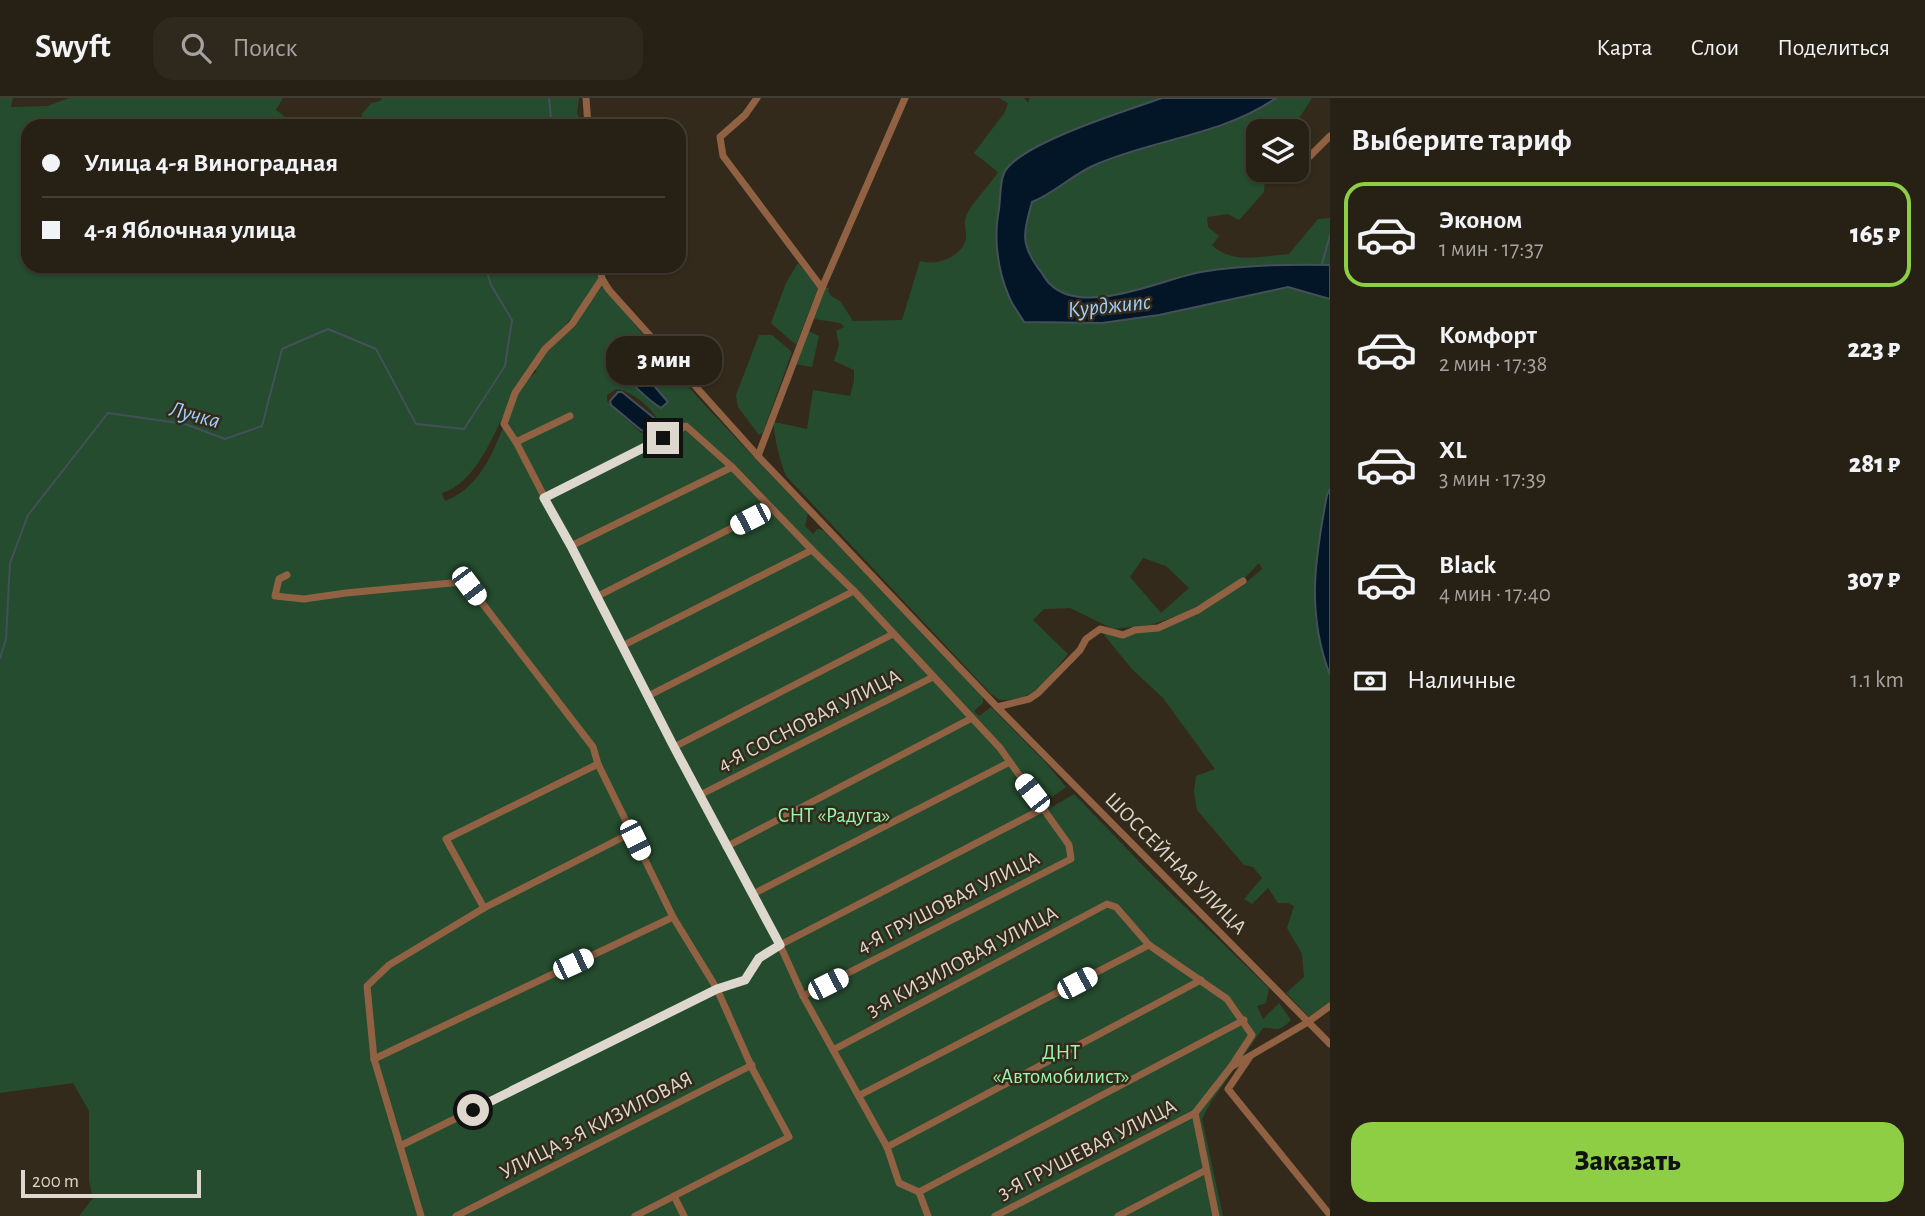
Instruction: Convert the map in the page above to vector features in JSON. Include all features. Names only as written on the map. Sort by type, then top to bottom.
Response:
[{"type":"street","points":[[586,98],[588,119]]},
{"type":"street","points":[[757,98],[745,115],[720,137],[723,156],[822,288]]},
{"type":"street","points":[[602,273],[609,290],[758,456],[822,288],[905,98]]},
{"type":"street","points":[[1309,157],[1330,136]]},
{"type":"street","points":[[603,279],[572,324],[545,349],[515,393],[504,424],[516,442],[726,847],[780,945],[803,996],[860,1095],[887,1147],[899,1183],[919,1192],[928,1216]]},
{"type":"street","points":[[516,442],[570,416]]},
{"type":"street","points":[[400,1146],[717,989],[745,980],[759,958],[780,945],[1044,808],[1000,748],[854,591],[732,467],[686,426],[544,498]]},
{"type":"street","name":"ШОССЕЙНАЯ УЛИЦА","points":[[758,456],[997,707],[1330,1044]]},
{"type":"street","points":[[571,546],[732,467]]},
{"type":"street","points":[[596,597],[771,508]]},
{"type":"street","points":[[622,646],[811,550]]},
{"type":"street","points":[[286,575],[279,579],[275,596],[304,599],[462,583],[469,586],[593,747],[598,764],[673,917],[717,989],[789,1137],[635,1216]]},
{"type":"street","points":[[997,707],[1029,699],[1038,693],[1080,650],[1086,639],[1100,629],[1123,635],[1135,630],[1157,628],[1198,610],[1243,581]]},
{"type":"street","points":[[648,696],[854,591]]},
{"type":"street","points":[[674,747],[893,635]]},
{"type":"street","name":"4-Я СОСНОВАЯ УЛИЦА","points":[[700,795],[933,677]]},
{"type":"street","points":[[726,847],[972,718]]},
{"type":"street","points":[[752,894],[1008,762]]},
{"type":"street","points":[[484,908],[446,839],[598,764]]},
{"type":"street","name":"4-Я ГРУШОВАЯ УЛИЦА","points":[[803,996],[1071,859],[1069,845],[1044,808]]},
{"type":"street","points":[[421,1216],[374,1059],[367,986],[389,965],[484,908],[631,833]]},
{"type":"street","name":"3-Я КИЗИЛОВАЯ УЛИЦА","points":[[833,1050],[1107,904],[1116,907],[1149,945]]},
{"type":"street","points":[[374,1059],[673,917]]},
{"type":"street","points":[[860,1095],[1149,945],[1227,999],[1252,1035],[1195,1113],[1216,1216]]},
{"type":"street","points":[[887,1147],[1201,980]]},
{"type":"street","points":[[1231,1067],[1330,1006]]},
{"type":"street","points":[[919,1192],[1244,1020]]},
{"type":"street","points":[[1251,1056],[1228,1089],[1330,1214]]},
{"type":"street","name":"УЛИЦА 3-Я КИЗИЛОВАЯ","points":[[456,1216],[752,1065]]},
{"type":"street","name":"3-Я ГРУШЕВАЯ УЛИЦА","points":[[995,1216],[1195,1113]]},
{"type":"street","points":[[1118,1216],[1206,1170]]},
{"type":"street","points":[[674,1196],[684,1216]]},
{"type":"green space","points":[[0,98],[13,98],[11,107],[48,106],[69,98],[283,98],[276,110],[288,119],[21,119],[21,273],[598,273],[599,277],[584,303],[526,371],[491,441],[470,474],[457,486],[442,493],[445,501],[461,493],[483,469],[521,388],[537,371],[534,369],[549,346],[577,320],[604,284],[676,373],[808,514],[805,526],[813,534],[817,529],[823,530],[983,696],[983,703],[974,711],[979,716],[991,707],[1046,763],[1066,787],[1052,797],[1037,786],[1052,807],[1074,794],[1156,879],[1269,988],[1266,1003],[1257,1006],[1263,1019],[1279,1003],[1291,1020],[1281,1028],[1263,1028],[1202,1119],[1223,1216],[79,1216],[93,1198],[89,1181],[89,1111],[73,1083],[0,1093]],"holes":[[[637,367],[635,371],[660,394],[668,403],[623,373]],[[616,389],[643,403],[662,427],[641,433],[607,401],[607,395]]]},
{"type":"green space","points":[[382,98],[579,98],[577,113],[580,119],[362,119],[362,114],[371,103]]},
{"type":"green space","points":[[999,98],[1024,98],[1028,103],[1030,98],[1162,98],[1064,135],[1010,166],[998,229],[999,261],[1009,297],[1024,322],[1102,323],[1159,315],[1288,287],[1330,299],[1330,489],[1315,569],[1315,619],[1330,675],[1330,1002],[1309,1017],[1286,993],[1304,977],[1302,954],[1287,928],[1294,906],[1278,903],[1268,888],[1252,904],[1244,899],[1262,878],[1253,867],[1244,865],[1197,810],[1194,792],[1196,776],[1215,769],[1163,698],[1132,669],[1104,635],[1109,633],[1124,636],[1173,624],[1241,587],[1262,569],[1259,563],[1245,578],[1205,602],[1151,625],[1113,629],[1070,608],[1044,609],[1033,620],[1068,654],[1040,687],[1023,697],[1000,700],[991,694],[787,477],[782,465],[774,422],[807,429],[813,390],[850,396],[854,381],[854,370],[834,361],[839,345],[836,331],[844,327],[840,323],[814,319],[826,287],[829,288],[831,296],[840,301],[853,321],[902,320],[920,261],[947,259],[963,246],[968,212],[998,172],[974,153],[1005,112],[1008,103]],"holes":[[[1143,558],[1166,566],[1189,588],[1161,613],[1130,577]]]},
{"type":"green space","points":[[1276,98],[1312,98],[1299,119],[1246,119],[1246,182],[1265,182],[1264,192],[1239,220],[1228,214],[1207,217],[1208,227],[1219,236],[1212,245],[1238,257],[1289,254],[1318,219],[1330,218],[1330,265],[1265,266],[1201,272],[1103,297],[1066,294],[1048,282],[1027,246],[1026,231],[1032,202],[1097,164],[1211,129]]},
{"type":"green space","points":[[798,263],[818,288],[796,345],[771,323],[786,283]]},
{"type":"green space","points":[[808,331],[819,336],[812,367],[795,364]]},
{"type":"green space","points":[[759,335],[772,335],[792,352],[763,432],[759,435],[738,407],[736,395]]},
{"type":"water","name":"Курджипс","points":[[1162,98],[1276,98],[1211,129],[1097,164],[1032,202],[1025,239],[1029,254],[1048,282],[1066,294],[1103,297],[1201,272],[1265,266],[1330,265],[1330,299],[1288,287],[1159,315],[1102,323],[1024,322],[1009,298],[998,255],[996,235],[1004,173],[1030,150],[1052,139]]},
{"type":"water","points":[[626,360],[637,366],[635,371],[644,374],[668,402],[661,408],[627,377],[622,367]]},
{"type":"water","points":[[618,392],[622,392],[654,418],[654,424],[647,431],[641,430],[611,405],[610,401]]},
{"type":"water","points":[[1330,489],[1330,675],[1318,630],[1315,585],[1319,541]]},
{"type":"waterway","name":"Лучка","points":[[549,98],[551,119]]},
{"type":"waterway","points":[[1322,264],[1330,235]]},
{"type":"waterway","name":"Лучка","points":[[0,658],[6,639],[10,563],[28,515],[108,413],[185,424],[225,439],[262,426],[282,349],[328,329],[376,349],[416,424],[464,429],[505,366],[512,320],[491,285],[487,273]]},
{"type":"route","points":[[473,1110],[717,989],[745,980],[759,958],[780,945],[544,498],[663,438]]},
{"type":"park label","name":"СНТ «Радуга»","points":[[834,815]]},
{"type":"park label","name":"ДНТ «Автомобилист»","points":[[1061,1064]]}]
